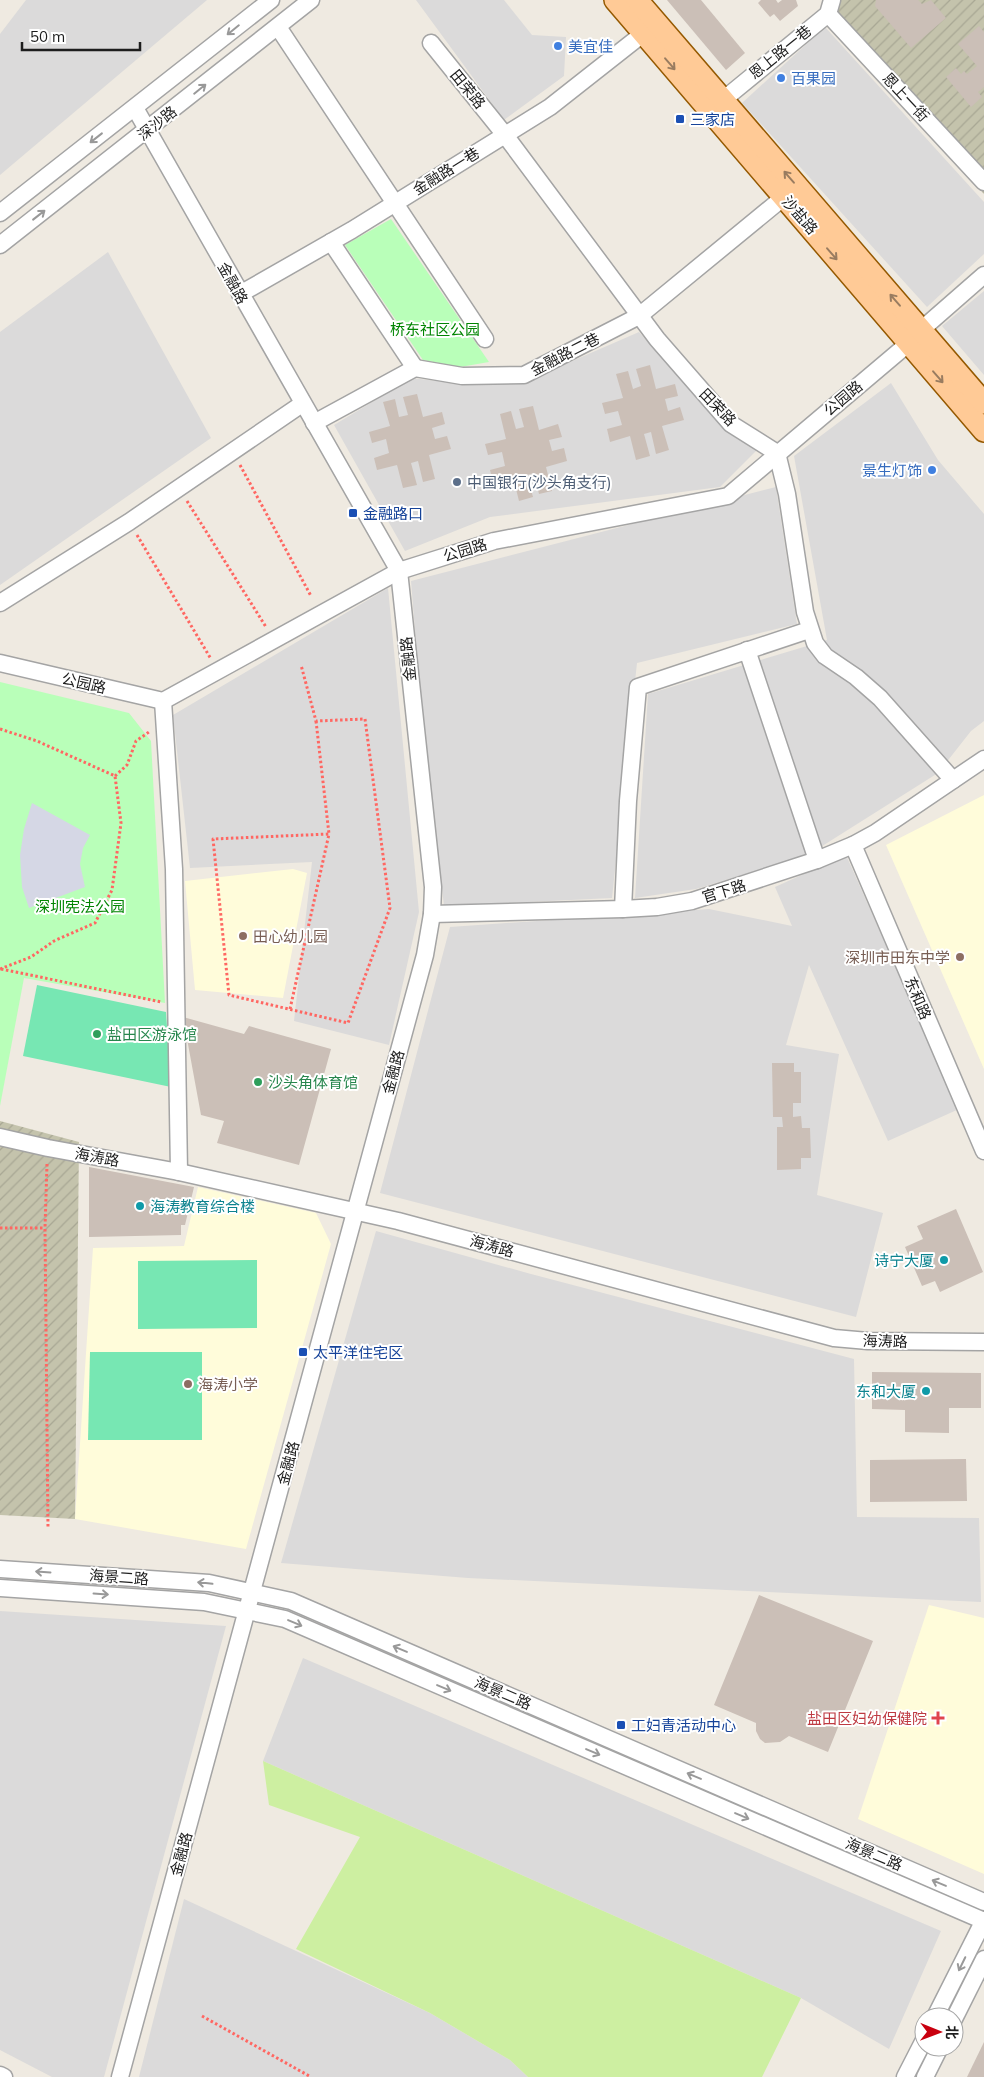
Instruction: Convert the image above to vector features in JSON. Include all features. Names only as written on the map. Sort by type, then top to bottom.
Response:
[{"type":"main road","name":"沙盐路","points":[[615,0],[784,197],[915,336],[984,403]]},
{"type":"main road","name":"沙盐路","points":[[637,0],[723,100],[915,336],[984,431]]},
{"type":"street","name":"深沙路","points":[[0,213],[271,0]]},
{"type":"street","name":"深沙路","points":[[0,244],[148,130],[311,0]]},
{"type":"street","name":"恩上路一巷","points":[[723,100],[830,7]]},
{"type":"street","name":"恩上一街","points":[[830,7],[984,182]]},
{"type":"street","points":[[278,27],[485,338]]},
{"type":"street","name":"金融路一巷","points":[[240,294],[331,242],[550,107],[644,33]]},
{"type":"street","name":"田荣路","points":[[431,43],[505,135],[639,316],[731,424],[777,453]]},
{"type":"street","name":"金融路","points":[[120,2077],[425,955],[432,914],[433,887],[399,571],[302,404],[135,108]]},
{"type":"street","name":"金融路二巷","points":[[415,368],[462,376],[524,375],[639,316],[784,197]]},
{"type":"street","points":[[314,423],[415,368],[331,242]]},
{"type":"street","name":"公园路","points":[[0,663],[163,701],[399,571],[494,541],[728,496],[984,275]]},
{"type":"street","points":[[0,603],[129,522],[302,404]]},
{"type":"street","points":[[777,453],[785,485],[810,630],[815,643],[825,656],[856,677],[880,698],[953,780]]},
{"type":"street","points":[[623,909],[628,801],[638,687],[810,630]]},
{"type":"street","points":[[747,650],[817,860]]},
{"type":"street","points":[[163,701],[174,869],[179,1172]]},
{"type":"street","name":"官下路","points":[[432,914],[623,909],[657,907],[692,901],[817,860],[853,845],[875,833],[984,759]]},
{"type":"street","name":"东和路","points":[[853,845],[984,1151]]},
{"type":"street","name":"海涛路","points":[[0,1136],[48,1148],[179,1172],[356,1212],[834,1338],[868,1341],[984,1342]]},
{"type":"street","name":"海景二路","points":[[0,1569],[209,1584],[291,1601],[984,1902]]},
{"type":"street","name":"海景二路","points":[[0,1588],[204,1602],[285,1619],[984,1921]]},
{"type":"street","points":[[940,2007],[984,1921]]},
{"type":"street","points":[[960,2007],[984,1959]]},
{"type":"street","points":[[906,2077],[916,2057]]},
{"type":"street","points":[[925,2077],[935,2057]]},
{"type":"street","points":[[0,2075],[4,2077]]},
{"type":"path","points":[[233,451],[311,596]]},
{"type":"path","points":[[179,488],[267,628]]},
{"type":"path","points":[[129,522],[213,662]]},
{"type":"path","points":[[290,1009],[329,834],[316,720],[301,665]]},
{"type":"path","points":[[316,720],[365,719],[390,908],[348,1023],[229,995],[213,840],[329,834]]},
{"type":"path","points":[[115,776],[127,766],[136,741],[164,722]]},
{"type":"path","points":[[0,729],[37,741],[115,776]]},
{"type":"path","points":[[0,969],[31,957],[54,941],[96,922],[112,890],[121,823],[115,776]]},
{"type":"path","points":[[0,969],[176,1006]]},
{"type":"path","points":[[48,1148],[46,1228],[48,1528]]},
{"type":"path","points":[[0,1228],[46,1228]]},
{"type":"path","points":[[202,2016],[311,2077]]},
{"type":"shaded area","points":[[26,0],[207,0],[0,175],[0,34]]},
{"type":"shaded area","points":[[416,0],[504,0],[532,35],[566,37],[564,76],[504,120]]},
{"type":"shaded area","points":[[836,0],[984,0],[984,194],[828,25]]},
{"type":"shaded area","points":[[825,27],[984,202],[984,254],[927,307],[742,103]]},
{"type":"shaded area","points":[[108,252],[211,438],[0,585],[0,332]]},
{"type":"shaded area","points":[[984,291],[984,375],[942,326]]},
{"type":"shaded area","points":[[639,332],[727,431],[758,449],[720,487],[490,517],[405,551],[334,425],[412,378],[471,385],[531,379]]},
{"type":"shaded area","points":[[891,383],[938,460],[984,514],[984,721],[971,731],[938,773],[808,855],[696,889],[635,898],[648,694],[827,640],[794,456]]},
{"type":"shaded area","points":[[776,487],[797,624],[637,663],[612,898],[444,906],[422,718],[411,581]]},
{"type":"shaded area","points":[[388,588],[419,912],[389,1045],[294,1021],[312,862],[190,868],[173,715]]},
{"type":"shaded area","name":"深圳市田东中学","points":[[984,795],[984,1069],[886,845]]},
{"type":"shaded area","points":[[32,803],[90,835],[83,848],[80,864],[85,887],[29,908],[22,887],[20,855],[24,829]]},
{"type":"shaded area","points":[[846,855],[959,1109],[888,1141],[809,965],[786,1045],[839,1054],[817,1195],[883,1213],[856,1317],[380,1193],[450,927],[709,909],[792,926],[775,887]]},
{"type":"shaded area","name":"田心幼儿园","points":[[293,869],[307,873],[283,998],[195,990],[185,881]]},
{"type":"shaded area","points":[[0,1121],[79,1142],[75,1519],[0,1515]]},
{"type":"shaded area","name":"海涛小学","points":[[198,1187],[316,1213],[331,1244],[246,1549],[75,1519],[93,1248],[184,1246]]},
{"type":"shaded area","points":[[376,1231],[854,1359],[857,1517],[979,1518],[981,1602],[468,1578],[281,1563]]},
{"type":"shaded area","name":"盐田区妇幼保健院","points":[[929,1605],[984,1618],[984,1874],[858,1819]]},
{"type":"shaded area","points":[[0,1611],[226,1626],[104,2077],[52,2077],[0,2050]]},
{"type":"shaded area","points":[[303,1658],[941,1931],[889,2049],[801,1998],[263,1761]]},
{"type":"shaded area","points":[[184,1899],[430,2013],[510,2060],[528,2077],[139,2077]]},
{"type":"green space","name":"桥东社区公园","points":[[391,219],[489,362],[460,367],[423,360],[345,245]]},
{"type":"green space","name":"深圳宪法公园","points":[[0,682],[129,713],[151,741],[165,1003],[24,978],[0,1106]]},
{"type":"green space","name":"盐田区游泳馆","points":[[37,985],[166,1012],[171,1087],[23,1056]]},
{"type":"green space","points":[[257,1260],[257,1328],[138,1329],[138,1261]]},
{"type":"green space","points":[[90,1352],[202,1352],[202,1440],[88,1440]]},
{"type":"green space","points":[[263,1761],[801,1998],[762,2077],[528,2077],[510,2060],[430,2013],[296,1949],[360,1837],[269,1805]]},
{"type":"building","points":[[667,0],[701,0],[745,53],[726,70]]},
{"type":"building","points":[[761,0],[776,0],[778,3],[782,0],[796,0],[798,6],[780,21],[774,14],[770,17],[758,3]]},
{"type":"building","points":[[876,0],[918,0],[922,4],[931,0],[946,18],[911,48],[875,6]]},
{"type":"building","points":[[979,26],[984,32],[984,87],[978,92],[982,97],[971,107],[946,77],[956,68],[961,74],[964,71],[967,74],[977,66],[958,44]]},
{"type":"building","points":[[650,365],[656,389],[675,384],[678,396],[665,399],[668,411],[680,407],[684,420],[662,426],[669,450],[656,454],[651,432],[644,434],[650,456],[636,460],[630,436],[610,442],[607,429],[622,425],[618,411],[605,414],[602,403],[623,398],[616,374],[628,371],[633,389],[641,386],[636,369]]},
{"type":"building","points":[[417,394],[423,417],[442,412],[445,424],[432,428],[435,439],[447,436],[451,449],[429,455],[435,479],[423,482],[418,461],[411,463],[417,485],[403,488],[397,465],[377,470],[374,458],[389,453],[386,439],[372,443],[369,432],[390,426],[383,402],[395,399],[399,417],[408,415],[403,397]]},
{"type":"building","points":[[533,406],[539,430],[558,424],[562,437],[549,440],[552,451],[564,448],[567,461],[546,467],[552,491],[539,494],[534,473],[527,475],[533,497],[519,501],[513,477],[493,482],[490,470],[505,466],[502,452],[488,455],[485,444],[506,439],[500,414],[511,411],[516,429],[524,427],[519,409]]},
{"type":"building","name":"沙头角体育馆","points":[[183,1017],[244,1034],[249,1026],[331,1049],[299,1165],[217,1143],[224,1121],[201,1115]]},
{"type":"building","points":[[772,1063],[794,1063],[794,1072],[801,1072],[801,1103],[793,1103],[793,1117],[801,1116],[802,1128],[810,1128],[811,1158],[801,1158],[801,1169],[777,1170],[777,1127],[783,1127],[782,1117],[773,1117]]},
{"type":"building","name":"海涛教育综合楼","points":[[89,1167],[194,1187],[185,1225],[181,1225],[181,1235],[89,1237]]},
{"type":"building","name":"诗宁大厦","points":[[956,1209],[983,1272],[940,1292],[935,1281],[922,1286],[905,1247],[923,1239],[917,1226]]},
{"type":"building","name":"东和大厦","points":[[872,1372],[981,1373],[981,1408],[949,1408],[949,1433],[905,1432],[905,1410],[872,1409]]},
{"type":"building","points":[[966,1459],[967,1501],[870,1502],[870,1460]]},
{"type":"building","points":[[759,1595],[873,1641],[828,1752],[789,1736],[780,1742],[765,1743],[760,1739],[756,1731],[756,1723],[714,1705]]},
{"type":"building","points":[[984,2042],[984,2077],[967,2077]]},
{"type":"place","name":"美宜佳","points":[[558,46]]},
{"type":"place","name":"百果园","points":[[781,78]]},
{"type":"place","name":"三家店","points":[[680,119]]},
{"type":"place","name":"景生灯饰","points":[[932,470]]},
{"type":"place","name":"中国银行(沙头角支行)","points":[[457,482]]},
{"type":"place","name":"金融路口","points":[[353,513]]},
{"type":"place","name":"田心幼儿园","points":[[243,936]]},
{"type":"place","name":"深圳市田东中学","points":[[960,957]]},
{"type":"place","name":"盐田区游泳馆","points":[[97,1034]]},
{"type":"place","name":"沙头角体育馆","points":[[258,1082]]},
{"type":"place","name":"海涛教育综合楼","points":[[140,1206]]},
{"type":"place","name":"诗宁大厦","points":[[944,1260]]},
{"type":"place","name":"太平洋住宅区","points":[[303,1352]]},
{"type":"place","name":"海涛小学","points":[[188,1384]]},
{"type":"place","name":"东和大厦","points":[[926,1391]]},
{"type":"place","name":"盐田区妇幼保健院","points":[[938,1718]]},
{"type":"place","name":"工妇青活动中心","points":[[621,1725]]}]
